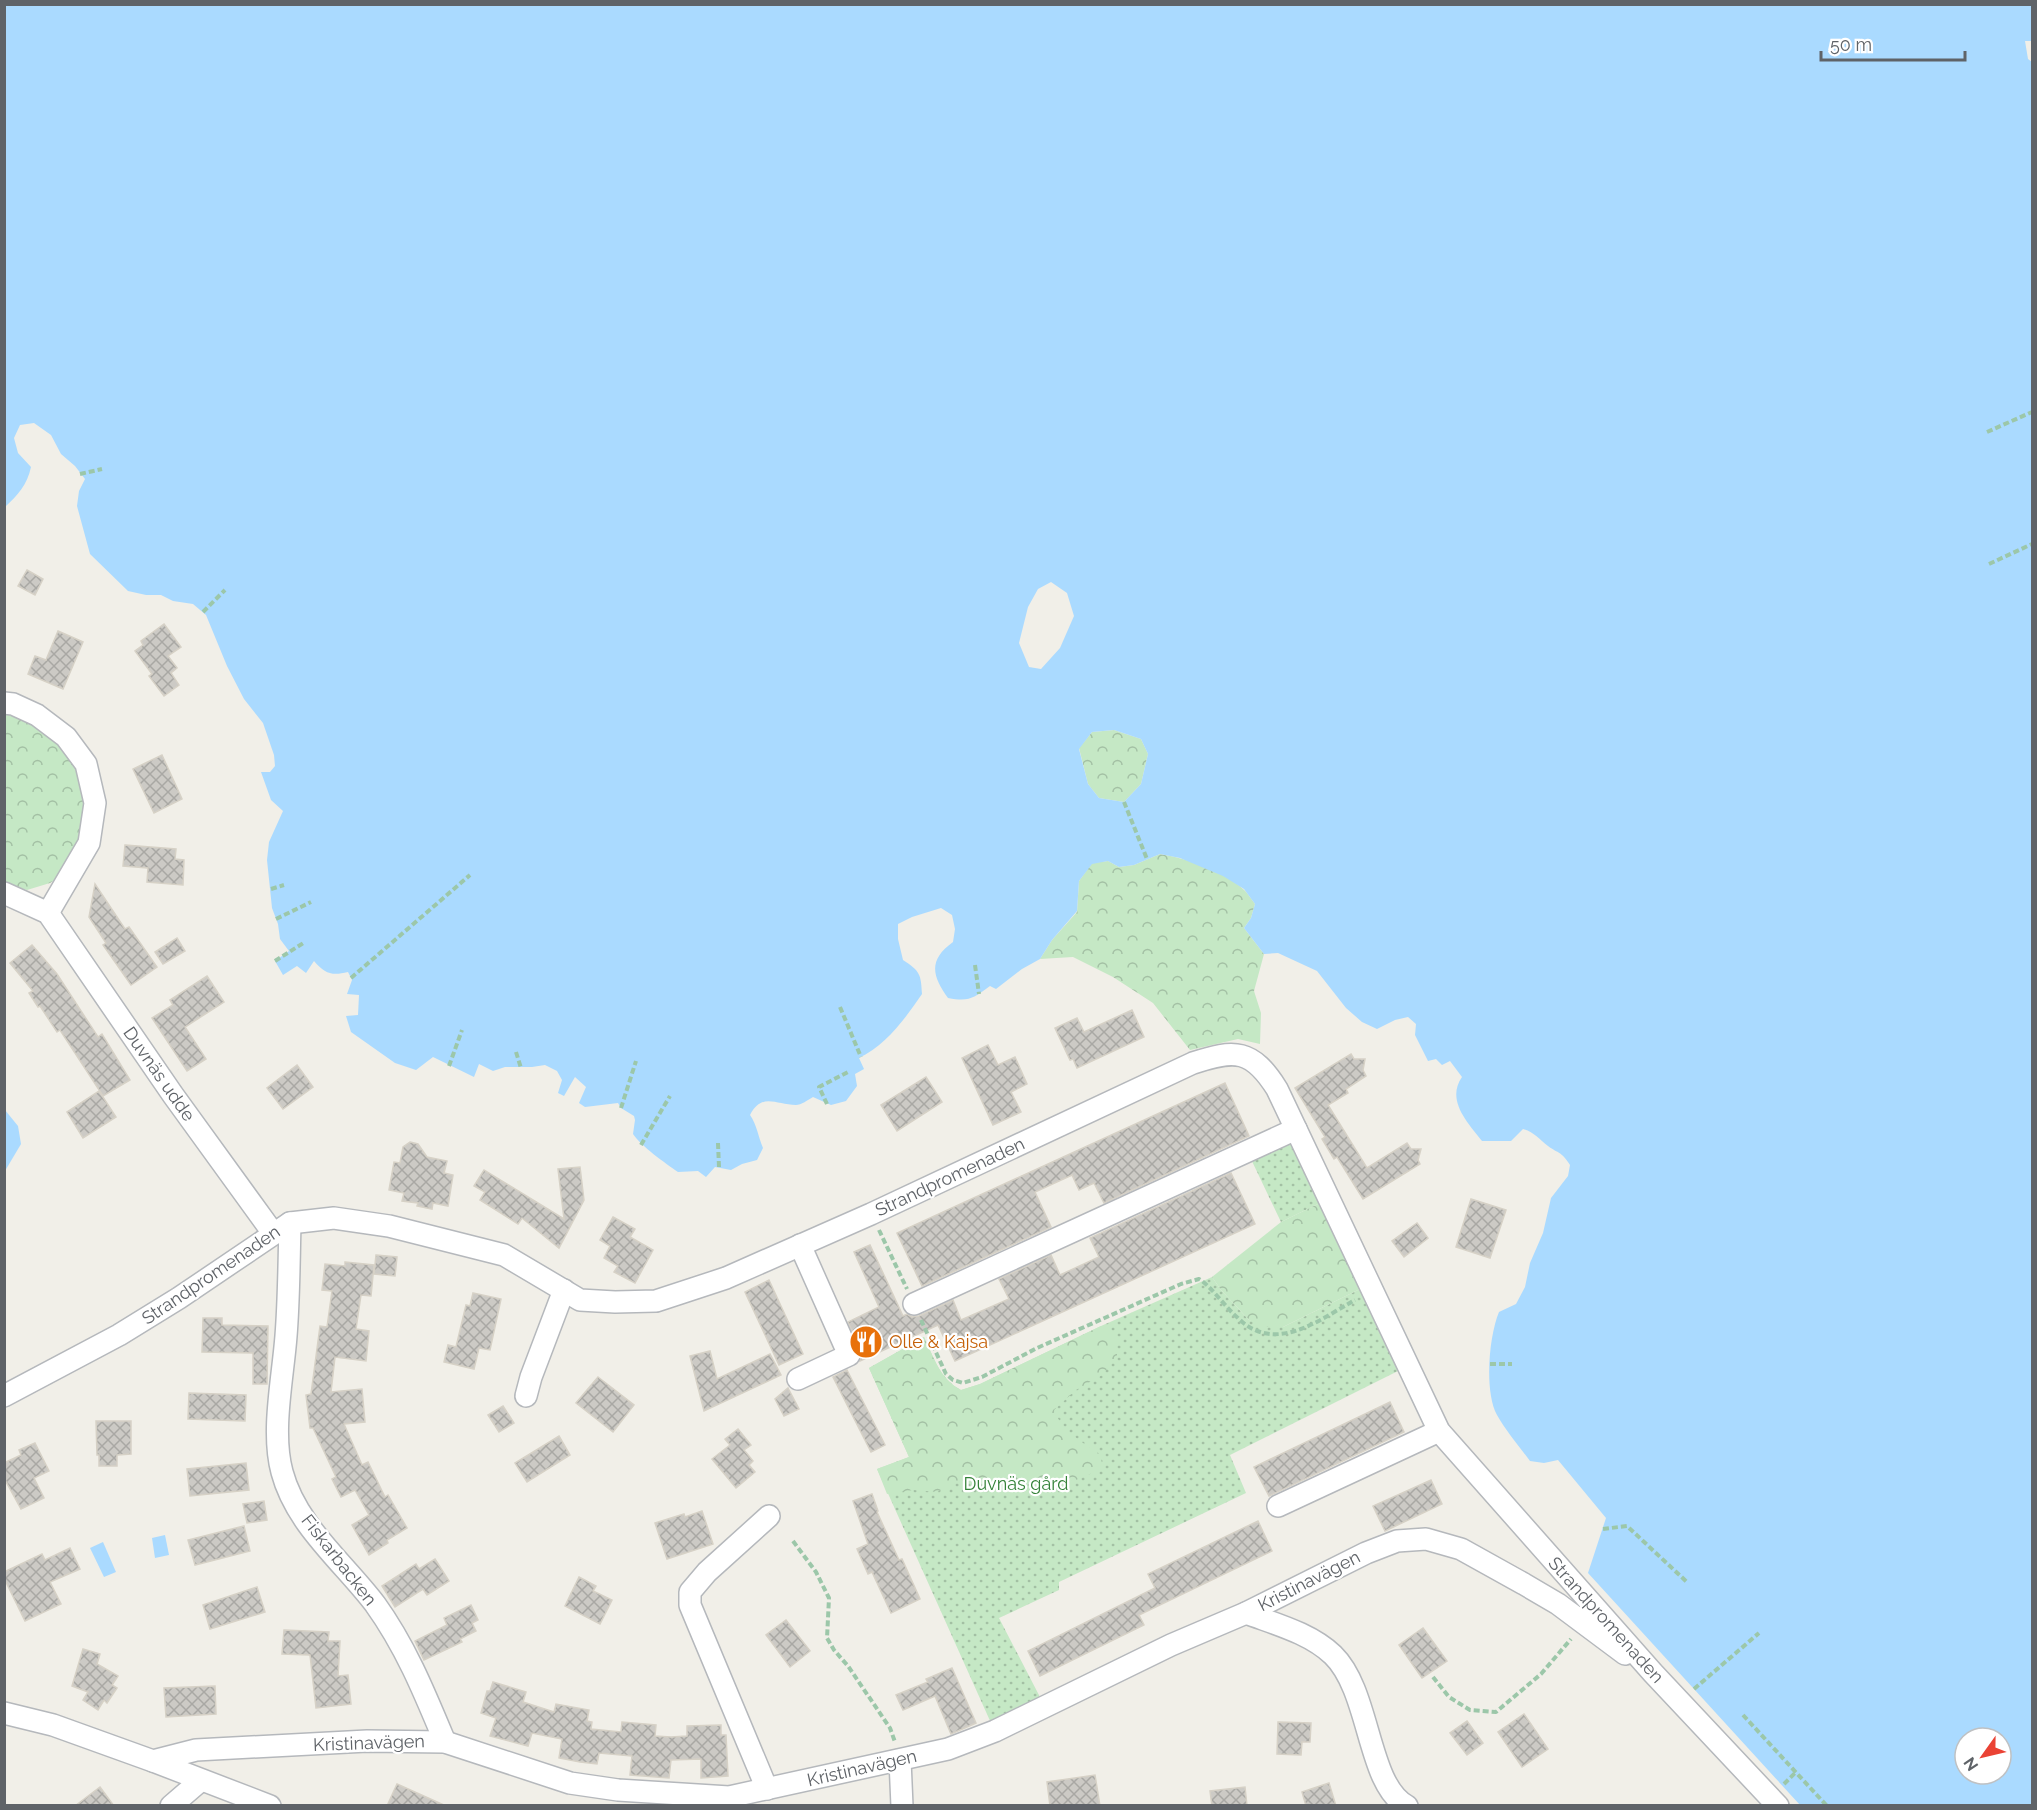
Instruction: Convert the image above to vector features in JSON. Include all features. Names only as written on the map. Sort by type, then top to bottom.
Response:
[{"type":"street","points":[[4,703],[13,704],[37,715],[66,737],[86,764],[96,803],[89,843],[48,913],[4,893]]},
{"type":"street","name":"Duvnäs udde","points":[[48,913],[173,1095],[281,1228]]},
{"type":"street","name":"Strandpromenaden","points":[[4,1396],[119,1335],[179,1298],[281,1228],[334,1218],[389,1226],[504,1255],[580,1300],[656,1301],[726,1278],[871,1214],[1193,1063],[1218,1054],[1234,1053],[1258,1065],[1277,1089],[1439,1431],[1653,1673],[1780,1796]]},
{"type":"street","points":[[914,1304],[1296,1129]]},
{"type":"street","name":"Fiskarbacken","points":[[281,1228],[287,1333],[278,1434],[282,1473],[298,1508],[313,1531],[374,1603],[392,1630],[411,1663],[445,1742]]},
{"type":"street","points":[[798,1379],[849,1355],[800,1245]]},
{"type":"street","points":[[526,1396],[564,1290]]},
{"type":"street","points":[[1278,1506],[1439,1431]]},
{"type":"street","points":[[767,1790],[690,1605],[690,1592],[707,1572],[769,1516]]},
{"type":"street","name":"Kristinavägen","points":[[153,1761],[196,1750],[367,1741],[445,1742],[570,1783],[618,1790],[729,1797],[948,1749],[995,1731],[1171,1645],[1246,1613],[1366,1553],[1397,1542],[1426,1539],[1461,1549],[1558,1604],[1653,1673]]},
{"type":"street","points":[[1246,1613],[1312,1640],[1333,1656],[1355,1690],[1382,1777],[1390,1793],[1407,1806]]},
{"type":"street","points":[[4,1713],[53,1725],[270,1806]]},
{"type":"street","points":[[900,1760],[902,1806]]},
{"type":"street","points":[[171,1806],[200,1780]]},
{"type":"path","points":[[1987,432],[2032,412]]},
{"type":"path","points":[[80,474],[102,469]]},
{"type":"path","points":[[1989,564],[2032,544]]},
{"type":"path","points":[[203,612],[225,590]]},
{"type":"path","points":[[1124,802],[1146,859]]},
{"type":"path","points":[[351,978],[470,875]]},
{"type":"path","points":[[271,889],[284,885]]},
{"type":"path","points":[[276,919],[311,902]]},
{"type":"path","points":[[275,962],[305,942]]},
{"type":"path","points":[[975,965],[979,994]]},
{"type":"path","points":[[840,1007],[861,1057]]},
{"type":"path","points":[[449,1066],[462,1030]]},
{"type":"path","points":[[516,1052],[521,1068]]},
{"type":"path","points":[[621,1108],[636,1061]]},
{"type":"path","points":[[827,1104],[819,1087],[848,1072]]},
{"type":"path","points":[[641,1145],[670,1096]]},
{"type":"path","points":[[718,1143],[720,1167]]},
{"type":"path","points":[[871,1214],[946,1374],[953,1380],[963,1383],[982,1377],[1037,1348],[1181,1284],[1199,1279],[1240,1321],[1256,1331],[1270,1335],[1285,1335],[1306,1327],[1371,1291]]},
{"type":"path","points":[[1490,1364],[1512,1364]]},
{"type":"path","points":[[1603,1529],[1627,1526],[1688,1583]]},
{"type":"path","points":[[793,1541],[816,1572],[828,1598],[827,1638],[890,1728],[900,1760]]},
{"type":"path","points":[[1433,1677],[1449,1697],[1470,1710],[1496,1712],[1542,1674],[1583,1624]]},
{"type":"path","points":[[1694,1689],[1759,1634]]},
{"type":"path","points":[[1743,1715],[1827,1806]]},
{"type":"path","points":[[1780,1796],[1796,1772]]},
{"type":"green space","points":[[4,711],[20,713],[55,736],[78,764],[87,791],[84,834],[64,874],[50,883],[27,890],[5,883]]},
{"type":"green space","points":[[1114,730],[1141,739],[1148,754],[1141,784],[1124,802],[1099,798],[1088,784],[1079,748],[1092,732]]},
{"type":"green space","points":[[1160,854],[1215,870],[1235,882],[1255,904],[1251,918],[1244,928],[1264,954],[1254,991],[1261,1013],[1260,1044],[1238,1039],[1190,1050],[1153,1003],[1113,977],[1073,957],[1040,959],[1052,940],[1077,912],[1079,881],[1092,863],[1108,861],[1119,867],[1134,865]]},
{"type":"green space","points":[[1291,1139],[1322,1202],[1281,1222],[1250,1157]]},
{"type":"green space","points":[[1322,1202],[1362,1288],[1283,1327],[1265,1327],[1249,1320],[1212,1277],[1281,1222]]},
{"type":"green space","name":"Duvnäs gård","points":[[1212,1277],[1249,1320],[1283,1327],[1362,1288],[1402,1369],[1230,1455],[1246,1493],[1059,1582],[1059,1590],[999,1618],[1041,1699],[991,1723],[877,1469],[909,1457],[869,1368],[924,1337],[943,1374],[961,1390],[980,1384],[1101,1326]]},
{"type":"green space","points":[[1101,1326],[1117,1336],[1117,1357],[1102,1375],[1076,1390],[1054,1410],[1067,1430],[1100,1454],[1103,1468],[1079,1479],[1059,1484],[1025,1484],[990,1478],[961,1480],[937,1492],[913,1490],[887,1494],[877,1469],[909,1457],[869,1368],[924,1337],[943,1374],[961,1390],[980,1384]]},
{"type":"water","points":[[5,4],[2032,5],[2032,41],[2025,41],[2028,59],[2032,62],[2032,1805],[1800,1805],[1588,1573],[1606,1518],[1558,1460],[1544,1463],[1530,1461],[1497,1415],[1490,1392],[1489,1378],[1493,1335],[1499,1312],[1516,1304],[1525,1287],[1530,1263],[1543,1233],[1551,1198],[1568,1176],[1570,1165],[1562,1155],[1527,1130],[1523,1129],[1511,1141],[1482,1141],[1465,1118],[1457,1102],[1456,1094],[1462,1077],[1450,1061],[1442,1065],[1436,1059],[1428,1061],[1415,1035],[1416,1024],[1408,1017],[1395,1020],[1377,1029],[1362,1022],[1346,1008],[1317,971],[1278,953],[1264,954],[1244,928],[1251,918],[1255,904],[1244,889],[1223,876],[1180,858],[1160,854],[1134,865],[1119,867],[1108,861],[1092,864],[1079,881],[1077,911],[1052,940],[1040,959],[1022,969],[996,989],[990,986],[966,999],[948,998],[935,969],[939,955],[953,942],[955,929],[952,915],[941,908],[898,924],[898,939],[903,960],[918,974],[922,994],[902,1022],[886,1039],[859,1058],[864,1069],[855,1074],[857,1086],[846,1101],[831,1105],[813,1097],[798,1105],[770,1101],[759,1104],[750,1115],[763,1148],[757,1160],[731,1170],[715,1167],[706,1177],[698,1171],[678,1172],[637,1139],[633,1134],[634,1116],[621,1108],[618,1103],[585,1107],[579,1103],[586,1087],[575,1077],[564,1096],[558,1093],[562,1080],[557,1071],[545,1065],[505,1067],[493,1071],[479,1064],[474,1077],[433,1057],[416,1070],[395,1063],[351,1032],[346,1016],[358,1015],[359,995],[347,994],[352,980],[348,972],[329,973],[314,961],[306,973],[297,966],[283,975],[275,961],[289,951],[280,939],[278,924],[272,908],[267,860],[269,842],[283,811],[271,800],[261,772],[270,772],[275,766],[274,755],[263,723],[244,699],[227,666],[206,615],[193,604],[173,601],[161,595],[146,595],[128,591],[90,554],[77,506],[79,491],[85,479],[61,454],[51,435],[34,423],[20,425],[14,438],[18,453],[31,467],[27,479],[5,507]],"holes":[[[1051,582],[1067,593],[1074,616],[1060,648],[1041,669],[1029,667],[1019,643],[1028,607],[1038,589]],[[1114,730],[1141,739],[1148,754],[1141,784],[1124,802],[1099,798],[1088,784],[1079,749],[1092,732]]]},
{"type":"water","points":[[5,1110],[18,1126],[21,1144],[5,1171]]},
{"type":"water","points":[[165,1535],[169,1555],[155,1558],[152,1538]]},
{"type":"water","points":[[103,1542],[116,1572],[104,1577],[90,1548]]},
{"type":"building","points":[[27,570],[43,579],[35,595],[18,586]]},
{"type":"building","points":[[164,624],[181,647],[168,656],[177,668],[171,673],[179,685],[164,696],[149,676],[152,674],[135,651],[143,645],[141,641]]},
{"type":"building","points":[[58,631],[83,642],[63,689],[28,674],[35,656],[46,660]]},
{"type":"building","points":[[162,755],[182,799],[154,813],[133,769]]},
{"type":"building","points":[[125,845],[176,849],[175,859],[184,860],[183,885],[147,882],[148,868],[123,866]]},
{"type":"building","points":[[95,884],[125,929],[129,927],[157,967],[131,985],[103,945],[106,943],[89,917]]},
{"type":"building","points":[[177,938],[185,951],[163,964],[155,952]]},
{"type":"building","points":[[32,945],[57,974],[98,1037],[102,1034],[130,1080],[103,1096],[60,1030],[57,1032],[40,1006],[38,1007],[29,993],[33,991],[10,963]]},
{"type":"building","points":[[207,976],[224,1002],[185,1027],[206,1059],[187,1071],[152,1018],[173,1005],[170,1000]]},
{"type":"building","points":[[1132,1010],[1144,1037],[1077,1068],[1073,1059],[1070,1060],[1055,1028],[1077,1018],[1084,1032]]},
{"type":"building","points":[[988,1045],[998,1065],[1015,1057],[1027,1084],[1011,1092],[1021,1112],[993,1125],[962,1058]]},
{"type":"building","points":[[1351,1054],[1354,1059],[1365,1059],[1363,1070],[1366,1076],[1346,1089],[1348,1093],[1328,1105],[1367,1168],[1407,1143],[1411,1149],[1421,1149],[1418,1160],[1420,1164],[1363,1199],[1337,1157],[1334,1159],[1322,1139],[1325,1137],[1295,1088]]},
{"type":"building","points":[[297,1065],[313,1087],[283,1109],[267,1088]]},
{"type":"building","points":[[926,1077],[942,1102],[897,1131],[881,1105]]},
{"type":"building","points":[[1225,1083],[1249,1136],[1104,1203],[1094,1183],[1079,1190],[1072,1175],[1035,1192],[1051,1227],[922,1286],[897,1233]]},
{"type":"building","points":[[99,1091],[116,1117],[83,1138],[67,1112]]},
{"type":"building","points":[[410,1142],[418,1144],[427,1157],[447,1161],[444,1173],[453,1175],[448,1206],[433,1203],[432,1209],[417,1206],[418,1203],[402,1201],[404,1193],[389,1190],[394,1162],[400,1163],[403,1147]]},
{"type":"building","points":[[580,1167],[584,1200],[559,1248],[522,1218],[518,1224],[480,1200],[485,1192],[474,1186],[484,1170],[564,1219],[558,1169]]},
{"type":"building","points":[[1231,1173],[1255,1224],[955,1361],[938,1325],[860,1361],[861,1350],[848,1322],[879,1307],[854,1252],[870,1245],[903,1316],[907,1314],[912,1317],[919,1316],[953,1300],[961,1320],[1009,1299],[999,1279],[1051,1255],[1060,1275],[1099,1257],[1090,1238]]},
{"type":"building","points":[[1471,1199],[1506,1210],[1490,1258],[1456,1247]]},
{"type":"building","points":[[613,1217],[635,1229],[630,1237],[653,1250],[635,1283],[614,1272],[618,1266],[604,1258],[610,1246],[600,1240]]},
{"type":"building","points":[[1417,1223],[1428,1238],[1404,1257],[1392,1241]]},
{"type":"building","points":[[376,1255],[397,1257],[395,1276],[374,1274]]},
{"type":"building","points":[[345,1262],[374,1265],[371,1296],[361,1295],[356,1329],[369,1331],[366,1361],[335,1357],[331,1392],[362,1389],[365,1422],[344,1424],[362,1465],[368,1462],[385,1497],[388,1495],[407,1528],[387,1540],[388,1543],[369,1555],[352,1525],[369,1515],[355,1490],[341,1497],[332,1479],[336,1477],[313,1428],[310,1428],[306,1395],[311,1394],[320,1326],[327,1327],[332,1291],[322,1290],[325,1264],[345,1266]]},
{"type":"building","points":[[769,1280],[803,1354],[779,1365],[745,1292]]},
{"type":"building","points":[[473,1293],[501,1299],[490,1350],[479,1348],[474,1369],[444,1362],[448,1345],[456,1347],[466,1305],[470,1306]]},
{"type":"building","points":[[203,1318],[222,1318],[222,1325],[268,1326],[267,1384],[253,1384],[253,1353],[202,1352]]},
{"type":"building","points":[[710,1351],[717,1379],[770,1354],[781,1375],[704,1411],[690,1356]]},
{"type":"building","points":[[847,1370],[885,1445],[871,1452],[833,1377]]},
{"type":"building","points":[[598,1377],[634,1405],[613,1432],[576,1403]]},
{"type":"building","points":[[788,1388],[799,1409],[784,1416],[775,1399]]},
{"type":"building","points":[[189,1393],[246,1395],[245,1421],[188,1419]]},
{"type":"building","points":[[1390,1402],[1404,1432],[1269,1496],[1254,1467]]},
{"type":"building","points":[[503,1406],[514,1423],[499,1432],[488,1415]]},
{"type":"building","points":[[96,1421],[131,1421],[131,1454],[117,1455],[117,1466],[99,1466]]},
{"type":"building","points":[[738,1429],[751,1445],[744,1450],[753,1461],[749,1465],[755,1472],[736,1488],[712,1459],[730,1445],[725,1439]]},
{"type":"building","points":[[559,1436],[570,1455],[527,1482],[515,1463]]},
{"type":"building","points":[[35,1443],[49,1471],[34,1478],[44,1498],[21,1509],[4,1478],[4,1463],[21,1455],[19,1450]]},
{"type":"building","points":[[246,1463],[249,1490],[190,1496],[187,1469]]},
{"type":"building","points":[[1431,1480],[1442,1504],[1385,1531],[1373,1506]]},
{"type":"building","points":[[872,1494],[877,1512],[920,1599],[891,1613],[872,1572],[868,1574],[857,1549],[868,1544],[853,1501]]},
{"type":"building","points":[[264,1501],[267,1520],[247,1523],[243,1504]]},
{"type":"building","points":[[702,1511],[713,1544],[667,1559],[655,1523]]},
{"type":"building","points":[[1258,1521],[1272,1551],[1139,1615],[1144,1625],[1040,1676],[1028,1651],[1155,1588],[1148,1574]]},
{"type":"building","points":[[244,1526],[250,1551],[195,1565],[188,1540]]},
{"type":"building","points":[[70,1548],[80,1569],[50,1582],[61,1604],[25,1621],[4,1578],[4,1572],[42,1554],[45,1560]]},
{"type":"building","points":[[435,1559],[449,1581],[427,1595],[423,1589],[395,1607],[382,1586],[416,1564],[419,1569]]},
{"type":"building","points":[[579,1577],[596,1586],[593,1591],[612,1600],[600,1624],[565,1606]]},
{"type":"building","points":[[257,1587],[265,1612],[210,1629],[203,1605]]},
{"type":"building","points":[[471,1605],[478,1620],[472,1623],[476,1631],[460,1639],[462,1642],[424,1660],[415,1641],[447,1625],[444,1618]]},
{"type":"building","points":[[786,1620],[810,1651],[790,1667],[766,1635]]},
{"type":"building","points":[[1423,1628],[1447,1661],[1422,1678],[1399,1645]]},
{"type":"building","points":[[284,1630],[329,1632],[328,1641],[340,1641],[338,1676],[348,1675],[351,1704],[316,1708],[310,1655],[282,1654]]},
{"type":"building","points":[[83,1649],[100,1654],[97,1664],[118,1676],[112,1685],[117,1688],[107,1703],[104,1700],[98,1710],[83,1700],[88,1692],[72,1686]]},
{"type":"building","points":[[952,1668],[976,1723],[951,1734],[935,1696],[903,1710],[896,1695],[928,1682],[926,1679]]},
{"type":"building","points":[[493,1682],[526,1692],[523,1702],[554,1712],[556,1704],[589,1710],[587,1721],[592,1722],[591,1729],[621,1732],[622,1722],[656,1725],[655,1736],[671,1737],[687,1736],[687,1726],[721,1725],[721,1735],[726,1735],[728,1776],[701,1778],[701,1759],[671,1760],[669,1778],[630,1775],[632,1756],[599,1753],[597,1764],[580,1762],[559,1758],[562,1739],[532,1733],[528,1746],[490,1736],[496,1718],[481,1713],[487,1691],[490,1691]]},
{"type":"building","points":[[215,1686],[216,1714],[166,1717],[164,1688]]},
{"type":"building","points":[[1524,1714],[1548,1749],[1522,1767],[1498,1732]]},
{"type":"building","points":[[1467,1721],[1483,1743],[1467,1755],[1450,1733]]},
{"type":"building","points":[[1278,1722],[1311,1723],[1310,1742],[1302,1742],[1301,1755],[1277,1754]]},
{"type":"building","points":[[1095,1775],[1100,1806],[1050,1806],[1047,1782]]},
{"type":"building","points":[[1329,1783],[1336,1806],[1306,1806],[1302,1792]]},
{"type":"building","points":[[397,1784],[446,1806],[387,1806]]},
{"type":"building","points":[[100,1787],[114,1806],[75,1806]]},
{"type":"building","points":[[1245,1787],[1247,1806],[1212,1806],[1210,1791]]},
{"type":"place","name":"Olle & Kajsa","points":[[866,1342]]}]
